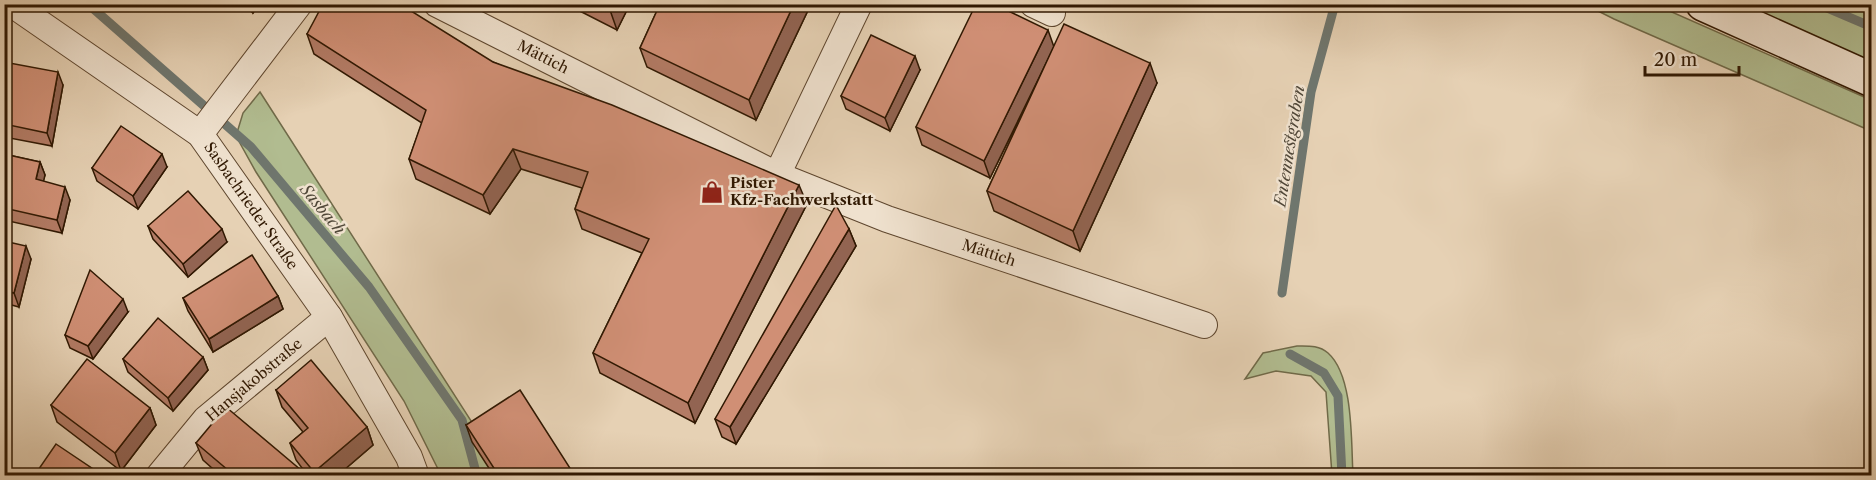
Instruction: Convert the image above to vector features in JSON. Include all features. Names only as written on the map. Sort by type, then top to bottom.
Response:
[{"type":"street","name":"Sasbachrieder Straße","points":[[12,4],[204,129],[329,317],[410,457],[416,476]]},
{"type":"street","points":[[204,129],[299,4]]},
{"type":"street","name":"Mättich","points":[[437,4],[777,175],[887,219],[1204,324]]},
{"type":"street","points":[[777,175],[859,4]]},
{"type":"street","points":[[1703,4],[1872,80]]},
{"type":"street","name":"Hansjakobstraße","points":[[159,476],[206,419],[329,317]]},
{"type":"green space","points":[[1586,5],[1656,5],[1871,100],[1871,131],[1614,19]]},
{"type":"green space","points":[[1728,5],[1871,5],[1871,68]]},
{"type":"green space","points":[[260,92],[484,441],[499,475],[441,475],[404,401],[256,172],[236,136],[243,113]]},
{"type":"green space","points":[[1297,346],[1313,346],[1325,350],[1343,377],[1350,411],[1353,475],[1332,475],[1326,392],[1311,376],[1276,371],[1245,379],[1263,353]]},
{"type":"building","points":[[323,4],[400,4],[493,62],[612,105],[799,185],[688,403],[593,353],[649,239],[575,209],[588,172],[513,149],[483,195],[409,159],[426,110],[307,34]]},
{"type":"building","points":[[598,4],[613,4],[610,10]]},
{"type":"building","points":[[660,4],[794,4],[749,100],[640,48]]},
{"type":"building","points":[[976,4],[994,4],[1048,30],[984,161],[916,127]]},
{"type":"building","points":[[1064,24],[1150,63],[1073,231],[987,191]]},
{"type":"building","points":[[871,35],[915,56],[885,118],[841,96]]},
{"type":"building","points":[[4,62],[58,72],[47,133],[4,124]]},
{"type":"building","points":[[121,126],[162,154],[133,196],[92,168]]},
{"type":"building","points":[[4,154],[40,162],[36,179],[65,187],[57,220],[4,208]]},
{"type":"building","points":[[188,191],[222,229],[183,264],[148,226]]},
{"type":"building","points":[[836,205],[849,229],[730,427],[715,419]]},
{"type":"building","points":[[4,241],[26,246],[14,293],[4,291]]},
{"type":"building","points":[[252,255],[278,296],[209,339],[183,298]]},
{"type":"building","points":[[90,270],[123,299],[88,346],[65,335]]},
{"type":"building","points":[[158,318],[203,357],[168,398],[123,359]]},
{"type":"building","points":[[87,359],[150,408],[115,453],[51,405]]},
{"type":"building","points":[[311,360],[367,427],[314,472],[290,443],[308,428],[276,390]]},
{"type":"building","points":[[520,390],[575,476],[499,476],[466,425]]},
{"type":"building","points":[[226,407],[308,476],[235,476],[196,443]]},
{"type":"building","points":[[56,444],[102,475],[102,476],[34,476]]},
{"type":"waterway","name":"Sasbach","points":[[88,4],[251,147],[369,287],[462,420],[477,476]]},
{"type":"waterway","name":"Entennestgraben","points":[[1282,293],[1311,92],[1335,4]]},
{"type":"waterway","points":[[1818,4],[1872,27]]},
{"type":"waterway","name":"Entennestgraben","points":[[1290,354],[1324,373],[1338,396],[1342,476]]},
{"type":"place","name":"Pister Kfz-Fachwerkstatt","points":[[712,192]]}]
